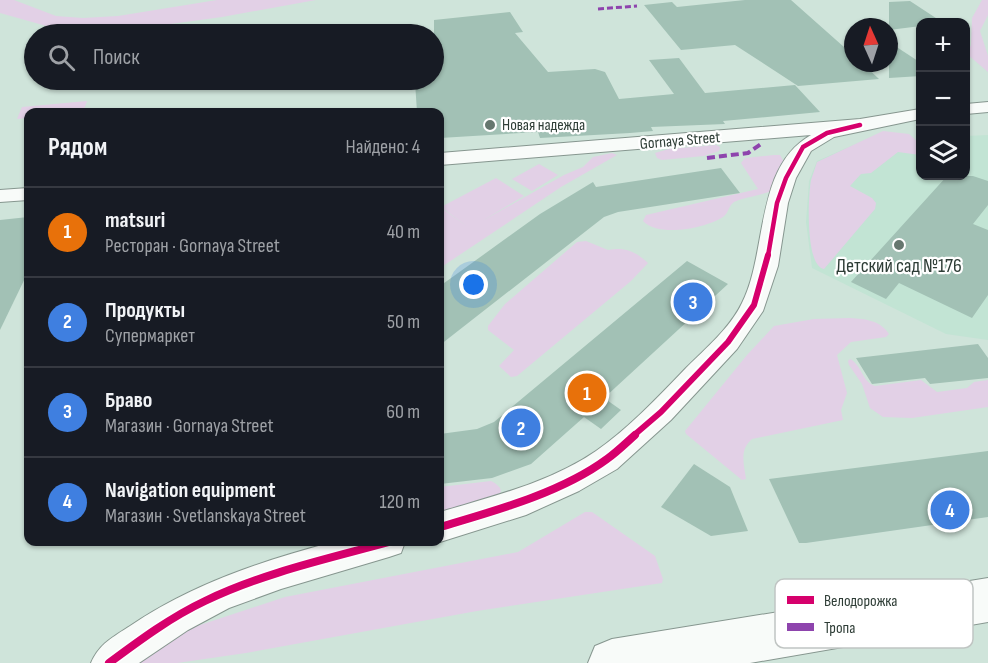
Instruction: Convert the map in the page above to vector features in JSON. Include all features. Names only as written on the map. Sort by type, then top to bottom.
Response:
[{"type":"main road","points":[[973,603],[988,600]]},
{"type":"main road","points":[[612,663],[775,636]]},
{"type":"street","points":[[970,109],[988,107]]},
{"type":"street","name":"Gornaya Street","points":[[444,159],[860,124],[916,115]]},
{"type":"street","points":[[444,526],[515,505],[568,481],[606,460],[662,412],[728,342],[754,304],[766,267],[777,203],[786,178],[802,147],[827,133],[860,124]]},
{"type":"street","points":[[0,196],[24,194]]},
{"type":"street","points":[[110,663],[151,631],[217,596],[282,573],[375,546]]},
{"type":"shaded area","points":[[0,0],[14,0],[56,16],[83,18],[118,16],[217,0],[316,0],[170,24],[39,24],[0,13]]},
{"type":"shaded area","points":[[982,0],[988,0],[988,15],[980,31],[988,56],[988,72],[970,57],[972,18]]},
{"type":"shaded area","points":[[87,101],[84,108],[24,108],[24,118],[17,119],[22,107]]},
{"type":"shaded area","points":[[883,131],[909,134],[916,140],[916,154],[898,152],[871,173],[861,174],[850,186],[872,198],[876,203],[875,209],[824,269],[818,265],[814,256],[809,229],[810,188],[817,162]]},
{"type":"shaded area","name":"Детский сад №176","points":[[883,132],[916,149],[916,180],[970,180],[970,136],[988,135],[988,340],[946,334],[812,268],[806,222],[809,181],[817,161]]},
{"type":"shaded area","points":[[716,145],[720,147],[719,151],[704,156],[662,160],[657,158],[655,153],[669,149]]},
{"type":"shaded area","points":[[612,153],[617,155],[561,187],[444,265],[444,210],[468,227],[444,209],[444,205],[496,178],[524,196],[482,221],[564,175],[583,167],[593,157]]},
{"type":"shaded area","points":[[780,155],[784,162],[775,189],[734,202],[725,215],[715,221],[694,228],[671,230],[650,226],[643,221],[646,215],[758,189],[741,163],[745,158]]},
{"type":"shaded area","points":[[539,164],[558,175],[532,191],[512,179]]},
{"type":"shaded area","points":[[586,241],[608,250],[630,251],[648,263],[631,281],[517,376],[511,377],[499,366],[514,350],[488,330],[488,326],[505,304],[577,242]]},
{"type":"shaded area","points":[[850,318],[877,323],[889,334],[886,337],[851,342],[837,355],[847,393],[841,410],[843,420],[752,439],[745,448],[746,479],[742,480],[686,434],[685,431],[747,355],[774,326],[814,319]]},
{"type":"shaded area","points":[[850,359],[857,365],[867,381],[875,386],[921,380],[937,392],[967,388],[974,382],[988,380],[988,407],[912,418],[883,417],[870,408],[862,384],[849,365]]},
{"type":"shaded area","points":[[491,481],[500,488],[500,494],[483,503],[444,512],[444,487]]},
{"type":"shaded area","points":[[585,512],[592,512],[655,556],[663,579],[662,583],[477,611],[246,653],[177,663],[127,663],[176,633],[285,597],[518,552]]},
{"type":"building","points":[[745,0],[791,0],[844,47],[844,72],[872,72],[879,79],[798,86],[735,45],[681,50],[644,5],[672,2],[677,7]]},
{"type":"building","points":[[910,1],[936,18],[916,18],[916,27],[898,29],[898,18],[889,18],[889,2]]},
{"type":"building","points":[[510,12],[523,32],[515,33],[548,72],[595,69],[605,72],[619,99],[674,94],[649,60],[679,58],[705,93],[795,85],[820,112],[723,121],[725,124],[651,127],[653,131],[630,133],[540,138],[538,132],[444,138],[444,108],[417,108],[416,90],[444,90],[444,24],[434,24],[434,20]]},
{"type":"building","points":[[898,48],[916,60],[916,76],[889,78],[889,72],[898,72]]},
{"type":"building","points":[[721,168],[740,193],[618,212],[604,217],[444,342],[444,283],[540,214],[593,182],[596,187]]},
{"type":"building","name":"Детский сад №176","points":[[970,176],[973,176],[988,181],[988,205],[973,224],[988,230],[988,295],[972,318],[899,283],[886,299],[851,282],[943,180],[970,180]]},
{"type":"building","points":[[24,217],[24,280],[0,330],[0,220]]},
{"type":"building","points":[[687,261],[728,284],[604,398],[621,410],[601,429],[584,417],[531,464],[492,478],[444,484],[444,433],[477,429],[494,422]]},
{"type":"building","points":[[978,344],[988,358],[988,378],[930,384],[925,378],[872,384],[856,358]]},
{"type":"building","points":[[988,451],[988,517],[806,543],[799,543],[769,479]]},
{"type":"building","points":[[694,464],[730,487],[748,531],[711,536],[661,507]]},
{"type":"marked path","points":[[598,9],[637,6]]},
{"type":"marked path","points":[[707,158],[748,153],[761,144]]},
{"type":"cycle path","points":[[444,526],[515,505],[568,481],[606,460],[661,412],[728,342],[754,305],[766,266],[777,203],[786,178],[803,147],[827,133],[860,125]]},
{"type":"cycle path","points":[[109,663],[189,609],[218,595],[281,572],[375,546]]},
{"type":"place","name":"Новая надежда","points":[[490,125]]},
{"type":"place","name":"Детский сад №176","points":[[899,245]]},
{"type":"place","name":"Браво","points":[[693,302]]},
{"type":"place","name":"matsuri","points":[[587,393]]},
{"type":"place","name":"Продукты","points":[[521,428]]},
{"type":"place","name":"Navigation equipment","points":[[950,510]]}]
